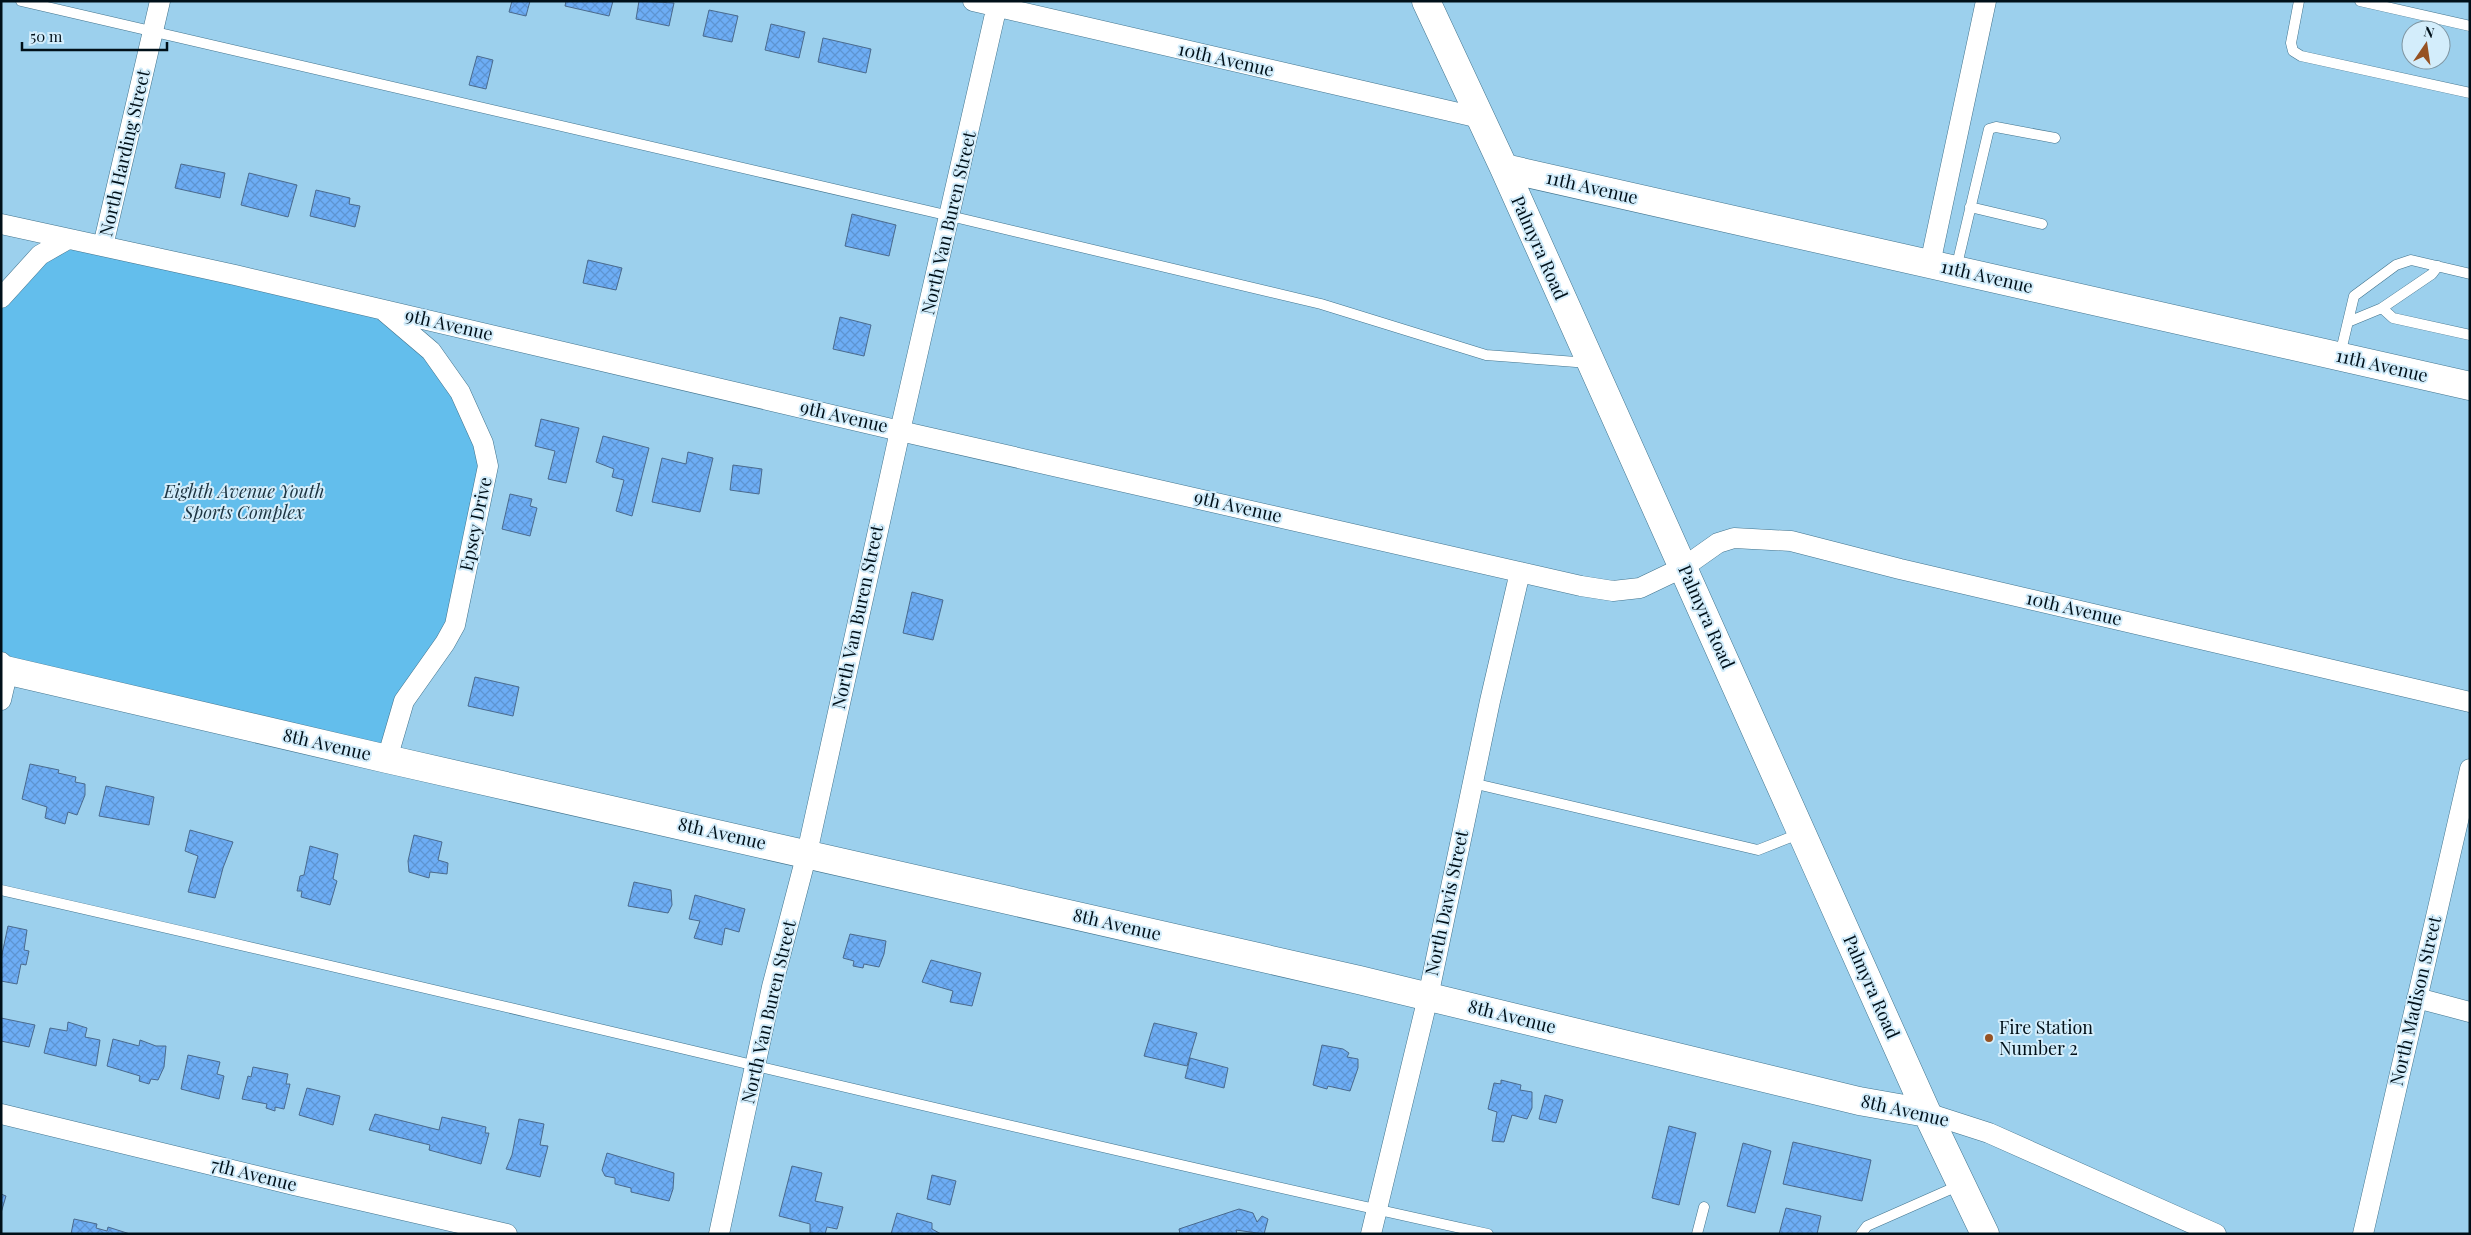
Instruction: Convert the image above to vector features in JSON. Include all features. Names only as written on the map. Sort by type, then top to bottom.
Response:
[{"type":"street","name":"North Harding Street","points":[[103,246],[160,1]]},
{"type":"street","name":"10th Avenue","points":[[973,1],[998,4],[1480,118]]},
{"type":"street","name":"Palmyra Road","points":[[1426,1],[1504,168],[1590,363],[1684,567],[1927,1113],[1985,1234]]},
{"type":"street","points":[[1930,264],[1986,1]]},
{"type":"street","name":"North Van Buren Street","points":[[719,1234],[772,987],[807,854],[900,431],[998,4]]},
{"type":"street","name":"11th Avenue","points":[[1504,168],[2470,386]]},
{"type":"street","name":"9th Avenue","points":[[1,224],[380,308],[900,431],[1520,572],[1613,591],[1640,588],[1684,567]]},
{"type":"street","points":[[1,298],[40,255],[68,239]]},
{"type":"street","name":"Epsey Drive","points":[[380,308],[432,351],[460,392],[483,443],[488,466],[455,625],[445,643],[404,701],[387,759]]},
{"type":"street","name":"10th Avenue","points":[[1684,567],[1718,543],[1734,538],[1792,541],[1900,569],[2470,702]]},
{"type":"street","name":"North Davis Street","points":[[1371,1234],[1428,997],[1472,783],[1520,572]]},
{"type":"street","points":[[1,700],[3,667]]},
{"type":"street","name":"8th Avenue","points":[[3,667],[387,759],[1428,997],[1859,1101],[1927,1113],[1990,1133],[2216,1234]]},
{"type":"street","name":"North Madison Street","points":[[2363,1234],[2470,769]]},
{"type":"street","points":[[2417,998],[2470,1012]]},
{"type":"street","name":"7th Avenue","points":[[1,1114],[294,1185],[508,1234]]},
{"type":"lane","points":[[21,1],[1321,304],[1486,355],[1590,363]]},
{"type":"lane","points":[[2299,1],[2291,43],[2293,51],[2301,56],[2470,93]]},
{"type":"lane","points":[[2360,1],[2470,26]]},
{"type":"lane","points":[[1956,270],[1989,129],[1996,127],[2055,138]]},
{"type":"lane","points":[[1970,207],[2042,224]]},
{"type":"lane","points":[[2340,357],[2354,296],[2396,265],[2411,260],[2470,274]]},
{"type":"lane","points":[[2348,322],[2352,322],[2382,308],[2432,274],[2438,266]]},
{"type":"lane","points":[[2382,308],[2393,318],[2470,335]]},
{"type":"lane","points":[[1472,783],[1758,850],[1801,833]]},
{"type":"lane","points":[[1,890],[368,973],[755,1067],[1488,1234]]},
{"type":"lane","points":[[1861,1234],[1867,1226],[1961,1185]]},
{"type":"lane","points":[[1696,1234],[1704,1207]]},
{"type":"green space","name":"Eighth Avenue Youth Sports Complex","points":[[68,241],[379,310],[430,352],[486,466],[453,624],[385,757],[1,659],[1,301]]},
{"type":"building","points":[[512,1],[530,1],[526,16],[509,12]]},
{"type":"building","points":[[566,1],[613,1],[609,16],[565,6]]},
{"type":"building","points":[[639,1],[674,3],[669,26],[636,19]]},
{"type":"building","points":[[709,10],[738,16],[732,42],[703,36]]},
{"type":"building","points":[[771,24],[805,32],[799,58],[765,50]]},
{"type":"building","points":[[823,38],[871,49],[866,73],[818,62]]},
{"type":"building","points":[[477,56],[493,60],[486,89],[469,85]]},
{"type":"building","points":[[181,164],[225,173],[220,198],[175,188]]},
{"type":"building","points":[[249,173],[297,185],[288,217],[241,205]]},
{"type":"building","points":[[316,190],[350,198],[349,204],[360,206],[355,227],[310,216]]},
{"type":"building","points":[[852,214],[896,225],[889,256],[845,246]]},
{"type":"building","points":[[588,260],[622,268],[616,290],[583,283]]},
{"type":"building","points":[[840,317],[871,325],[864,356],[833,349]]},
{"type":"building","points":[[541,419],[579,428],[566,483],[548,479],[555,451],[535,446]]},
{"type":"building","points":[[603,436],[649,448],[632,516],[616,511],[624,480],[612,477],[614,469],[596,462]]},
{"type":"building","points":[[688,452],[713,458],[700,512],[652,502],[662,458],[686,464]]},
{"type":"building","points":[[733,465],[762,469],[759,494],[730,490]]},
{"type":"building","points":[[510,494],[532,499],[530,506],[537,508],[530,536],[502,529]]},
{"type":"building","points":[[912,592],[943,600],[933,640],[903,633]]},
{"type":"building","points":[[475,677],[519,687],[513,716],[468,706]]},
{"type":"building","points":[[30,764],[59,770],[58,773],[76,777],[75,782],[85,784],[85,795],[77,815],[68,812],[65,824],[45,818],[47,807],[22,799]]},
{"type":"building","points":[[106,786],[154,797],[149,825],[99,816]]},
{"type":"building","points":[[190,830],[233,842],[223,868],[215,898],[188,892],[198,856],[185,851]]},
{"type":"building","points":[[414,835],[442,842],[438,860],[448,863],[447,874],[430,872],[429,878],[409,872],[408,861]]},
{"type":"building","points":[[310,846],[338,854],[333,879],[337,881],[330,905],[301,897],[302,891],[297,891],[300,876],[304,875]]},
{"type":"building","points":[[634,882],[671,890],[672,905],[668,913],[628,906]]},
{"type":"building","points":[[695,895],[745,909],[739,932],[725,928],[722,945],[694,938],[700,921],[689,919]]},
{"type":"building","points":[[8,926],[27,930],[24,950],[29,951],[26,965],[21,964],[17,984],[1,981],[1,959]]},
{"type":"building","points":[[850,934],[886,941],[879,967],[864,964],[863,968],[853,966],[854,961],[843,958]]},
{"type":"building","points":[[931,960],[981,973],[972,1006],[950,1002],[953,991],[922,982]]},
{"type":"building","points":[[1,1018],[35,1025],[29,1047],[1,1041]]},
{"type":"building","points":[[68,1022],[87,1028],[85,1037],[100,1040],[96,1066],[44,1053],[50,1028],[67,1031]]},
{"type":"building","points":[[1154,1023],[1197,1033],[1187,1066],[1144,1056]]},
{"type":"building","points":[[113,1039],[139,1046],[140,1040],[156,1046],[166,1046],[164,1067],[158,1080],[151,1079],[149,1084],[139,1081],[140,1076],[107,1066]]},
{"type":"building","points":[[1322,1045],[1343,1049],[1349,1053],[1347,1057],[1358,1059],[1358,1068],[1350,1091],[1328,1086],[1327,1089],[1313,1085]]},
{"type":"building","points":[[188,1055],[220,1062],[217,1074],[224,1076],[219,1099],[181,1089]]},
{"type":"building","points":[[1190,1058],[1228,1068],[1224,1088],[1185,1078]]},
{"type":"building","points":[[253,1067],[288,1074],[286,1084],[290,1084],[284,1109],[275,1107],[275,1111],[266,1108],[267,1104],[242,1099],[248,1076],[251,1077]]},
{"type":"building","points":[[1501,1080],[1521,1085],[1520,1090],[1532,1092],[1532,1108],[1527,1119],[1512,1115],[1504,1142],[1492,1141],[1497,1112],[1488,1109],[1494,1083],[1501,1084]]},
{"type":"building","points":[[307,1088],[340,1096],[333,1125],[299,1115]]},
{"type":"building","points":[[1545,1095],[1563,1100],[1556,1123],[1539,1119]]},
{"type":"building","points":[[375,1114],[439,1130],[442,1117],[486,1127],[485,1133],[489,1133],[481,1164],[429,1150],[430,1145],[369,1130]]},
{"type":"building","points":[[519,1119],[544,1124],[540,1145],[548,1146],[540,1177],[506,1169],[512,1155]]},
{"type":"building","points":[[1669,1126],[1696,1133],[1679,1205],[1652,1198]]},
{"type":"building","points":[[1793,1142],[1871,1160],[1862,1201],[1783,1184]]},
{"type":"building","points":[[1743,1143],[1771,1151],[1755,1213],[1727,1206]]},
{"type":"building","points":[[607,1153],[674,1173],[673,1189],[669,1201],[631,1192],[631,1188],[615,1184],[615,1178],[605,1176],[602,1170]]},
{"type":"building","points":[[792,1166],[822,1173],[815,1201],[843,1207],[837,1229],[827,1227],[825,1234],[810,1233],[810,1224],[779,1216]]},
{"type":"building","points":[[932,1175],[956,1181],[950,1205],[927,1199]]},
{"type":"building","points":[[1,1194],[6,1196],[1,1213]]},
{"type":"building","points":[[1786,1208],[1821,1216],[1817,1234],[1779,1234]]},
{"type":"building","points":[[1239,1209],[1253,1213],[1257,1222],[1262,1216],[1268,1219],[1264,1234],[1236,1230],[1237,1234],[1180,1234],[1179,1229]]},
{"type":"building","points":[[897,1213],[932,1223],[932,1229],[941,1234],[891,1234]]},
{"type":"building","points":[[74,1219],[97,1224],[96,1228],[107,1231],[108,1227],[130,1234],[71,1234]]},
{"type":"place","name":"Fire Station Number 2","points":[[1989,1038]]}]
